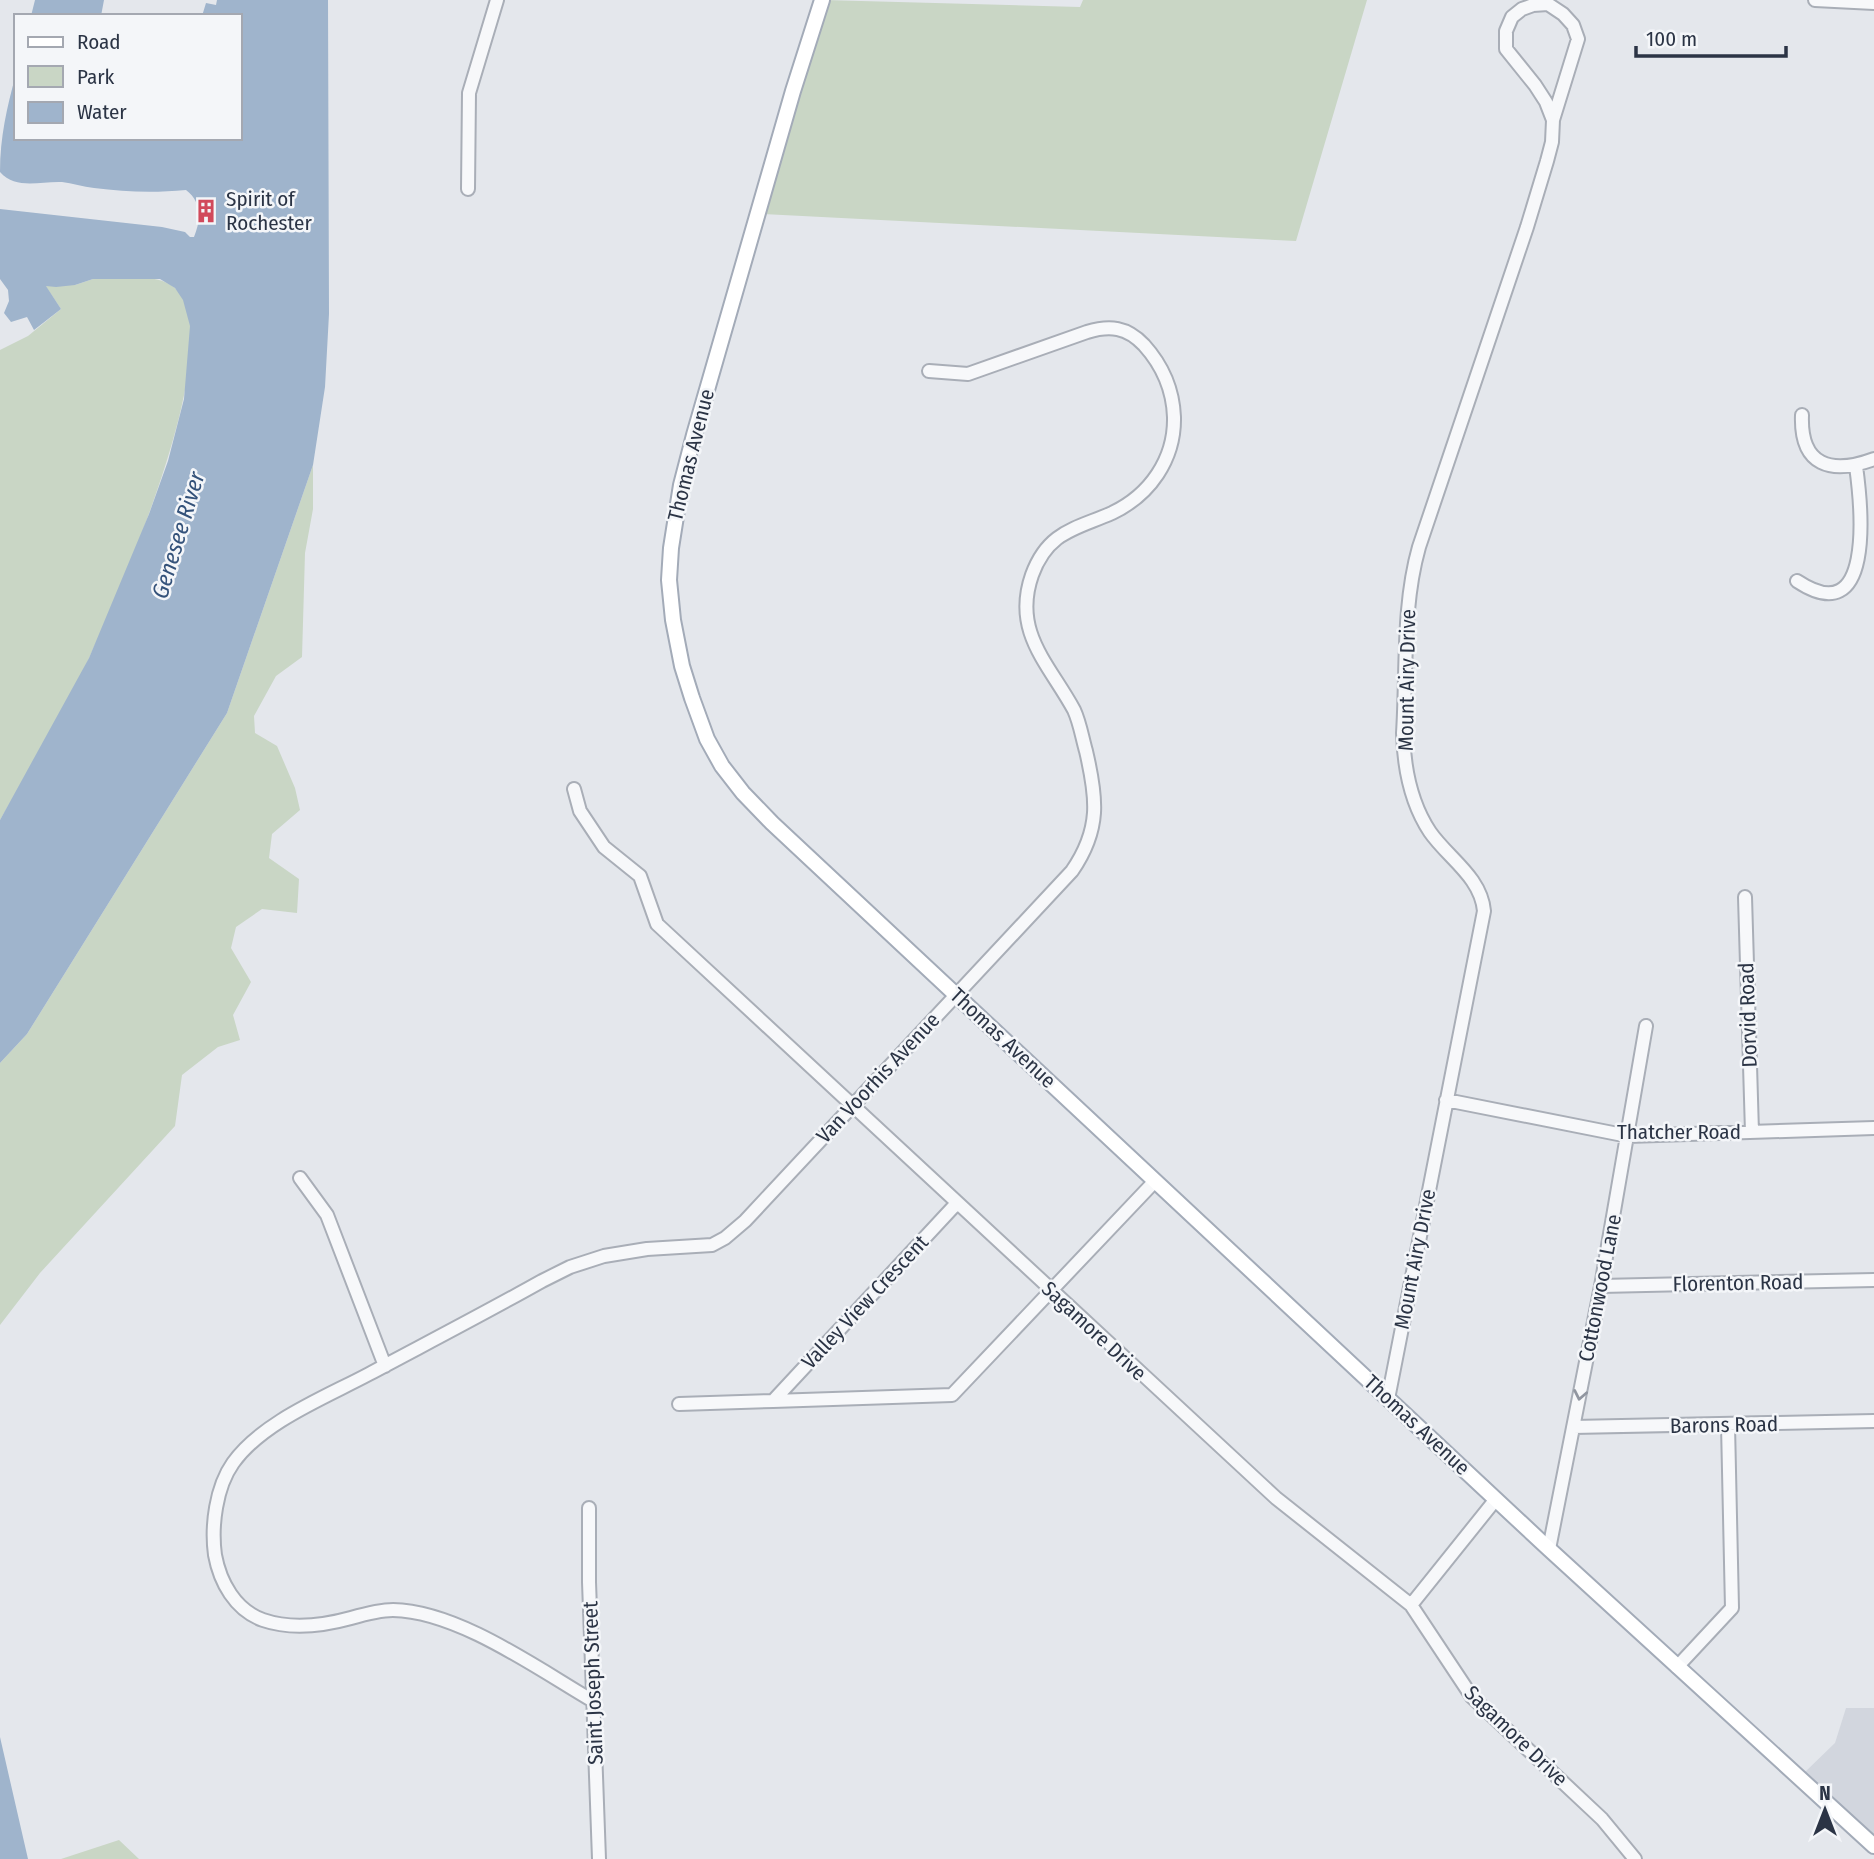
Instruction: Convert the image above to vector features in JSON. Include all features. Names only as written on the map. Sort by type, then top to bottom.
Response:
[{"type":"main road","name":"Thomas Avenue","points":[[822,0],[793,91],[682,481],[674,519],[669,580],[673,620],[682,666],[707,739],[743,793],[772,823],[1549,1549],[1874,1846]]},
{"type":"street","points":[[468,189],[469,93],[498,0]]},
{"type":"street","points":[[1815,0],[1874,3]]},
{"type":"street","name":"Mount Airy Drive","points":[[1388,1398],[1482,922],[1483,902],[1475,884],[1431,833],[1411,792],[1403,733],[1410,582],[1419,547],[1548,160],[1553,120],[1578,39],[1573,25],[1563,15],[1548,4],[1533,5],[1512,17],[1506,31],[1506,49],[1535,85],[1553,120]]},
{"type":"street","name":"Van Voorhis Avenue","points":[[593,1702],[481,1637],[428,1615],[408,1610],[388,1610],[300,1627],[259,1619],[241,1607],[222,1579],[214,1544],[217,1502],[232,1464],[257,1437],[570,1267],[604,1256],[647,1249],[712,1245],[725,1238],[745,1221],[957,995],[1072,871],[1086,849],[1094,824],[1094,790],[1079,722],[1034,645],[1026,612],[1027,592],[1033,573],[1053,542],[1066,531],[1126,505],[1153,481],[1173,439],[1174,410],[1167,380],[1151,353],[1133,335],[1115,328],[1087,332],[968,374],[929,371]]},
{"type":"street","points":[[1802,415],[1804,444],[1815,457],[1831,466],[1856,466],[1874,459]]},
{"type":"street","points":[[1797,581],[1816,591],[1832,594],[1845,590],[1855,581],[1859,568],[1863,516],[1856,466]]},
{"type":"street","name":"Sagamore Drive","points":[[574,789],[580,811],[604,847],[640,876],[657,924],[1276,1498],[1411,1605],[1472,1697],[1602,1819],[1635,1859]]},
{"type":"street","name":"Dorvid Road","points":[[1745,897],[1752,1132]]},
{"type":"street","name":"Cottonwood Lane","points":[[1549,1549],[1601,1286],[1647,1026]]},
{"type":"street","name":"Thatcher Road","points":[[1446,1100],[1628,1136],[1874,1128]]},
{"type":"street","points":[[300,1178],[327,1216],[385,1366]]},
{"type":"street","name":"Valley View Crescent","points":[[679,1404],[952,1395],[1155,1181]]},
{"type":"street","name":"Valley View Crescent","points":[[773,1401],[957,1203]]},
{"type":"street","name":"Florenton Road","points":[[1601,1286],[1874,1280]]},
{"type":"street","name":"Barons Road","points":[[1573,1427],[1874,1422]]},
{"type":"street","points":[[1677,1667],[1732,1608],[1728,1425]]},
{"type":"street","points":[[1411,1605],[1496,1499]]},
{"type":"street","name":"Saint Joseph Street","points":[[589,1508],[589,1582],[599,1859]]},
{"type":"shaded area","points":[[1846,1708],[1874,1708],[1874,1839],[1804,1773],[1835,1743]]},
{"type":"green space","points":[[824,0],[1080,7],[1083,0],[1367,0],[1296,241],[763,214]]},
{"type":"green space","points":[[137,277],[161,281],[175,288],[189,316],[190,359],[181,411],[144,526],[104,625],[69,698],[0,820],[0,350],[28,336],[61,309],[45,285],[75,285],[93,279]]},
{"type":"green space","points":[[313,465],[313,509],[305,553],[302,657],[276,676],[254,716],[255,733],[277,746],[295,788],[300,810],[272,834],[269,858],[299,879],[297,913],[262,909],[236,927],[231,948],[251,982],[233,1015],[240,1040],[218,1047],[182,1075],[175,1126],[40,1273],[0,1325],[0,1063],[27,1034],[227,713]]},
{"type":"green space","points":[[119,1840],[139,1859],[61,1859]]},
{"type":"water","points":[[35,0],[104,0],[101,14],[32,14]]},
{"type":"water","name":"Genesee River","points":[[217,0],[328,0],[329,314],[325,387],[313,465],[227,713],[27,1034],[0,1063],[0,820],[89,658],[149,514],[168,461],[184,399],[190,326],[183,300],[175,288],[160,279],[93,279],[75,285],[46,286],[61,309],[34,330],[27,317],[11,322],[4,313],[9,301],[8,290],[0,279],[0,209],[162,227],[185,232],[190,237],[194,237],[199,218],[195,200],[186,190],[117,190],[62,182],[21,183],[6,178],[0,172],[7,110],[14,82],[14,140],[242,140],[242,14],[203,14],[206,3],[216,5]]},
{"type":"water","points":[[0,1737],[28,1859],[0,1859]]},
{"type":"place","name":"Spirit of Rochester","points":[[206,211]]}]
